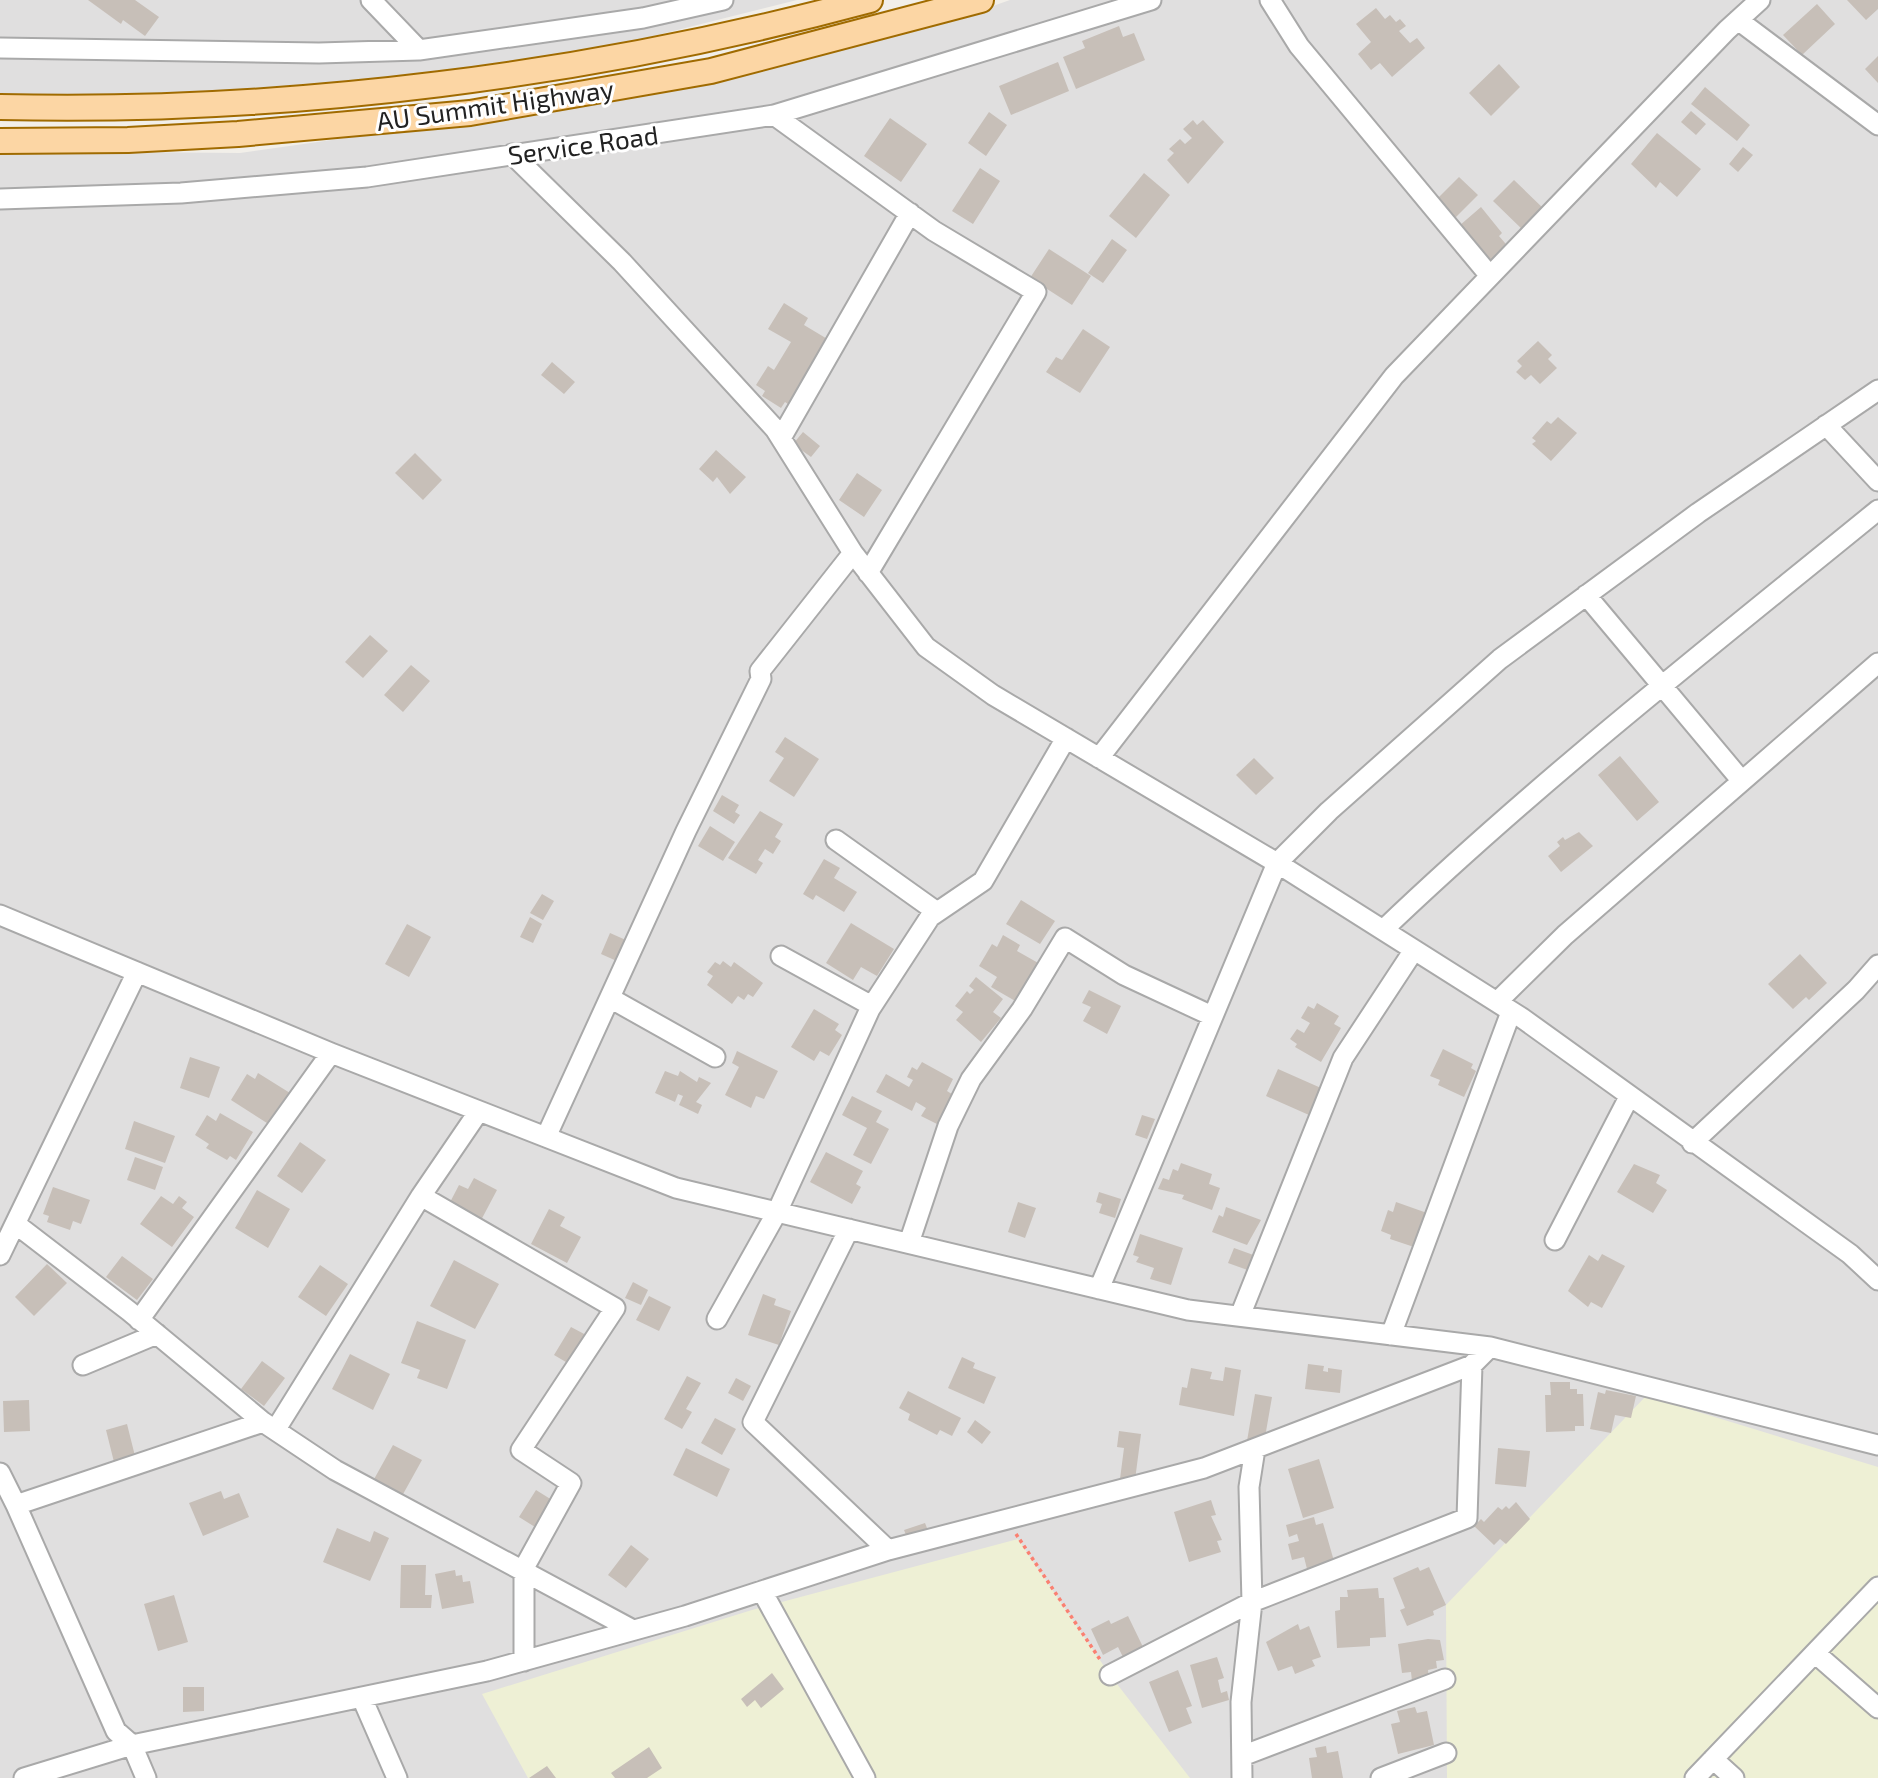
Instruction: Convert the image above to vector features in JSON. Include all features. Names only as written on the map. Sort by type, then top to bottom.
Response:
[{"type":"main road","name":"AU Summit Highway","points":[[0,107],[126,108],[232,104],[455,82],[701,41],[870,0]]},
{"type":"main road","name":"AU Summit Highway","points":[[0,141],[128,140],[225,135],[470,113],[712,71],[981,0]]},
{"type":"street","points":[[371,0],[419,50]]},
{"type":"street","points":[[0,48],[319,53],[419,50],[640,9],[723,0]]},
{"type":"street","name":"Service Road","points":[[0,199],[181,193],[353,178],[774,115],[1151,0]]},
{"type":"street","points":[[1270,0],[1299,46],[1490,276]]},
{"type":"street","points":[[1099,758],[1394,376],[1760,0]]},
{"type":"street","points":[[1738,20],[1878,125]]},
{"type":"street","points":[[774,115],[911,213],[1036,292],[869,573]]},
{"type":"street","points":[[512,154],[622,262],[780,438],[853,553],[926,647],[993,695],[1276,863],[1504,1007],[1850,1254],[1878,1280]]},
{"type":"street","points":[[780,438],[911,213]]},
{"type":"street","points":[[1099,1289],[1210,1015],[1276,863],[1329,811],[1500,659],[1586,595],[1878,390]]},
{"type":"street","points":[[1826,425],[1878,481]]},
{"type":"street","points":[[1383,930],[1466,851],[1662,686],[1878,510]]},
{"type":"street","points":[[547,1137],[686,831],[761,679],[760,671],[853,553]]},
{"type":"street","points":[[1586,595],[1741,780]]},
{"type":"street","points":[[1391,1335],[1504,1007],[1565,934],[1654,860],[1741,780],[1878,663]]},
{"type":"street","points":[[717,1319],[777,1212],[872,1006],[930,917],[983,881],[1066,738]]},
{"type":"street","points":[[836,840],[937,912]]},
{"type":"street","points":[[0,915],[331,1053],[676,1188],[1188,1310],[1490,1347],[1878,1445]]},
{"type":"street","points":[[908,1243],[948,1126],[971,1079],[1021,1009],[1065,938],[1124,975],[1210,1015]]},
{"type":"street","points":[[1240,1316],[1343,1058],[1414,950]]},
{"type":"street","points":[[781,956],[872,1006]]},
{"type":"street","points":[[1692,1143],[1846,1000],[1878,965]]},
{"type":"street","points":[[0,1255],[17,1225],[137,972]]},
{"type":"street","points":[[610,998],[715,1057]]},
{"type":"street","points":[[139,1320],[331,1053]]},
{"type":"street","points":[[1555,1240],[1629,1097]]},
{"type":"street","points":[[16,1505],[269,1425],[479,1111]]},
{"type":"street","points":[[421,1196],[615,1308],[521,1450],[571,1483],[524,1569],[524,1661]]},
{"type":"street","points":[[17,1225],[269,1425],[335,1470],[524,1569],[633,1630]]},
{"type":"street","points":[[849,1229],[753,1422],[888,1550]]},
{"type":"street","points":[[83,1365],[157,1334]]},
{"type":"street","points":[[24,1778],[132,1745],[362,1698],[524,1661],[762,1591],[888,1550],[1005,1517],[1204,1468],[1472,1365],[1490,1347]]},
{"type":"street","points":[[1110,1675],[1252,1602],[1467,1518],[1472,1365]]},
{"type":"street","points":[[1242,1778],[1241,1702],[1252,1602],[1249,1487],[1255,1449]]},
{"type":"street","points":[[0,1473],[116,1731],[132,1745],[146,1778]]},
{"type":"street","points":[[1695,1778],[1878,1587]]},
{"type":"street","points":[[762,1591],[865,1778]]},
{"type":"street","points":[[1815,1653],[1878,1708]]},
{"type":"street","points":[[1242,1756],[1446,1679]]},
{"type":"street","points":[[362,1698],[397,1778]]},
{"type":"street","points":[[1381,1778],[1446,1753]]},
{"type":"street","points":[[1713,1759],[1734,1778]]},
{"type":"path","points":[[1005,1517],[1110,1675]]},
{"type":"shaded area","points":[[0,0],[797,0],[494,76],[104,103],[0,99]]},
{"type":"shaded area","points":[[1010,0],[1878,0],[1878,1778],[0,1778],[0,151],[240,153],[587,104],[945,23]]},
{"type":"green space","points":[[1646,1396],[1878,1467],[1878,1778],[1447,1778],[1446,1605]]},
{"type":"green space","points":[[1018,1539],[1110,1675],[1190,1778],[528,1778],[482,1694],[752,1610]]},
{"type":"building","points":[[88,0],[135,0],[159,17],[145,36],[123,20],[121,24]]},
{"type":"building","points":[[1847,0],[1878,0],[1878,9],[1866,20]]},
{"type":"building","points":[[1817,4],[1835,24],[1802,55],[1783,35]]},
{"type":"building","points":[[1376,8],[1385,19],[1390,15],[1396,22],[1400,19],[1406,26],[1399,31],[1410,43],[1417,38],[1425,48],[1392,77],[1380,63],[1371,70],[1358,54],[1371,42],[1356,24]]},
{"type":"building","points":[[1119,26],[1123,37],[1134,33],[1145,60],[1076,89],[1063,57],[1085,48],[1082,41]]},
{"type":"building","points":[[1878,56],[1878,83],[1865,69]]},
{"type":"building","points":[[1058,62],[1069,91],[1011,115],[999,86]]},
{"type":"building","points":[[1499,64],[1520,87],[1491,116],[1469,93]]},
{"type":"building","points":[[1705,87],[1750,125],[1737,141],[1691,104]]},
{"type":"building","points":[[1691,111],[1706,124],[1696,135],[1681,122]]},
{"type":"building","points":[[989,112],[1007,125],[986,156],[968,143]]},
{"type":"building","points":[[890,118],[927,144],[901,182],[864,156]]},
{"type":"building","points":[[1193,120],[1197,125],[1203,120],[1224,142],[1188,184],[1167,160],[1174,153],[1169,149],[1180,139],[1185,144],[1192,138],[1183,129]]},
{"type":"building","points":[[1657,133],[1701,169],[1677,197],[1660,182],[1656,188],[1631,164]]},
{"type":"building","points":[[1743,147],[1753,155],[1738,172],[1729,164]]},
{"type":"building","points":[[980,168],[1000,181],[973,224],[952,211]]},
{"type":"building","points":[[1144,173],[1170,195],[1136,238],[1109,216]]},
{"type":"building","points":[[1459,177],[1478,195],[1451,222],[1432,204]]},
{"type":"building","points":[[1514,180],[1545,210],[1525,232],[1493,201]]},
{"type":"building","points":[[1481,207],[1502,233],[1499,236],[1511,250],[1492,267],[1459,226]]},
{"type":"building","points":[[1112,239],[1127,250],[1103,283],[1088,273]]},
{"type":"building","points":[[1049,249],[1091,276],[1072,305],[1030,278]]},
{"type":"building","points":[[784,303],[808,318],[804,325],[829,340],[794,408],[785,402],[781,408],[762,396],[765,391],[756,385],[768,366],[774,370],[791,342],[768,329]]},
{"type":"building","points":[[1083,329],[1110,347],[1080,393],[1046,372],[1056,357],[1062,360]]},
{"type":"building","points":[[1538,341],[1552,355],[1548,359],[1557,368],[1540,384],[1531,375],[1525,380],[1516,372],[1522,366],[1517,361]]},
{"type":"building","points":[[552,362],[575,382],[564,394],[541,375]]},
{"type":"building","points":[[1558,417],[1577,433],[1551,461],[1532,444],[1536,441],[1532,438],[1547,421],[1551,424]]},
{"type":"building","points":[[803,432],[820,446],[811,457],[793,444]]},
{"type":"building","points":[[716,450],[746,477],[730,494],[717,477],[713,482],[699,469]]},
{"type":"building","points":[[415,453],[442,480],[423,500],[395,473]]},
{"type":"building","points":[[857,473],[882,490],[864,517],[839,500]]},
{"type":"building","points":[[370,635],[388,651],[363,678],[345,662]]},
{"type":"building","points":[[411,665],[430,681],[403,712],[384,695]]},
{"type":"building","points":[[785,737],[819,759],[794,797],[769,781],[784,758],[775,752]]},
{"type":"building","points":[[1620,756],[1659,802],[1637,821],[1598,775]]},
{"type":"building","points":[[1254,758],[1274,778],[1256,795],[1236,775]]},
{"type":"building","points":[[722,795],[739,805],[735,812],[740,815],[734,824],[713,811]]},
{"type":"building","points":[[760,811],[783,824],[775,837],[781,841],[773,854],[765,849],[758,860],[763,863],[756,874],[728,858]]},
{"type":"building","points":[[710,826],[735,842],[723,861],[698,846]]},
{"type":"building","points":[[1579,832],[1593,846],[1561,872],[1548,856],[1560,846],[1557,842],[1563,837],[1565,840]]},
{"type":"building","points":[[824,859],[840,868],[834,878],[857,892],[844,912],[816,895],[813,900],[803,894]]},
{"type":"building","points":[[542,894],[554,901],[543,920],[530,913]]},
{"type":"building","points":[[1021,900],[1055,921],[1040,944],[1006,924]]},
{"type":"building","points":[[530,917],[542,924],[533,943],[520,937]]},
{"type":"building","points":[[851,923],[894,949],[877,976],[861,967],[853,980],[826,963]]},
{"type":"building","points":[[407,924],[431,937],[409,977],[385,964]]},
{"type":"building","points":[[610,933],[628,941],[619,962],[601,954]]},
{"type":"building","points":[[1003,935],[1020,945],[1017,951],[1040,964],[1017,1002],[991,987],[997,977],[979,966],[992,944],[997,947]]},
{"type":"building","points":[[1800,954],[1827,983],[1809,1000],[1806,997],[1793,1009],[1768,984]]},
{"type":"building","points":[[723,961],[731,967],[734,962],[763,983],[753,997],[748,994],[744,1000],[738,996],[732,1004],[707,985],[713,976],[707,972],[715,962],[720,965]]},
{"type":"building","points":[[976,977],[1003,999],[993,1012],[1001,1018],[981,1042],[956,1020],[963,1012],[955,1006],[967,991],[970,994],[974,990],[969,986]]},
{"type":"building","points":[[1089,990],[1121,1006],[1107,1034],[1083,1021],[1091,1007],[1082,1003]]},
{"type":"building","points":[[1317,1003],[1339,1016],[1334,1024],[1341,1028],[1321,1062],[1295,1047],[1297,1044],[1290,1039],[1297,1029],[1304,1033],[1310,1023],[1301,1018],[1308,1006],[1314,1009]]},
{"type":"building","points":[[814,1009],[839,1024],[835,1030],[842,1035],[829,1056],[820,1051],[814,1061],[791,1047]]},
{"type":"building","points":[[1443,1049],[1473,1064],[1471,1068],[1476,1071],[1464,1097],[1438,1085],[1440,1080],[1430,1076]]},
{"type":"building","points":[[737,1051],[778,1071],[764,1099],[756,1096],[751,1108],[725,1095],[739,1067],[732,1063]]},
{"type":"building","points":[[190,1057],[220,1067],[209,1098],[180,1088]]},
{"type":"building","points":[[922,1062],[953,1079],[947,1091],[955,1096],[939,1125],[921,1116],[926,1108],[916,1102],[912,1111],[876,1092],[886,1074],[909,1087],[913,1080],[907,1077],[912,1067],[917,1070]]},
{"type":"building","points":[[1278,1069],[1321,1088],[1309,1115],[1266,1096]]},
{"type":"building","points":[[665,1071],[678,1076],[680,1071],[697,1082],[699,1077],[711,1083],[696,1102],[702,1105],[698,1114],[679,1105],[683,1096],[678,1094],[675,1102],[655,1093]]},
{"type":"building","points":[[258,1073],[290,1093],[270,1125],[231,1100],[247,1074],[255,1079]]},
{"type":"building","points":[[852,1096],[882,1111],[876,1122],[889,1129],[871,1164],[853,1155],[867,1128],[842,1115]]},
{"type":"building","points":[[220,1113],[253,1132],[236,1160],[230,1156],[227,1160],[206,1148],[209,1144],[195,1135],[207,1115],[216,1121]]},
{"type":"building","points":[[1142,1115],[1155,1119],[1147,1139],[1135,1135]]},
{"type":"building","points":[[134,1121],[175,1136],[165,1163],[125,1149]]},
{"type":"building","points":[[300,1142],[326,1160],[302,1193],[277,1176]]},
{"type":"building","points":[[826,1152],[863,1171],[856,1184],[861,1187],[852,1204],[810,1182]]},
{"type":"building","points":[[135,1157],[163,1167],[155,1190],[127,1180]]},
{"type":"building","points":[[1181,1163],[1212,1174],[1209,1184],[1220,1188],[1212,1210],[1182,1199],[1184,1195],[1158,1189],[1163,1178],[1169,1180],[1173,1169],[1178,1171]]},
{"type":"building","points":[[1634,1164],[1660,1175],[1656,1183],[1667,1190],[1653,1213],[1617,1192]]},
{"type":"building","points":[[474,1178],[497,1190],[479,1224],[447,1208],[459,1185],[468,1189]]},
{"type":"building","points":[[53,1187],[90,1200],[81,1224],[73,1221],[70,1230],[47,1222],[49,1216],[43,1214]]},
{"type":"building","points":[[257,1190],[290,1209],[268,1248],[235,1228]]},
{"type":"building","points":[[1099,1192],[1121,1199],[1115,1218],[1099,1213],[1102,1204],[1096,1202]]},
{"type":"building","points":[[161,1196],[173,1204],[179,1196],[187,1202],[182,1208],[194,1217],[172,1247],[140,1224]]},
{"type":"building","points":[[1018,1202],[1036,1208],[1025,1238],[1008,1232]]},
{"type":"building","points":[[1396,1202],[1427,1213],[1414,1247],[1390,1239],[1391,1235],[1381,1231],[1388,1210],[1393,1212]]},
{"type":"building","points":[[1226,1207],[1261,1220],[1247,1245],[1212,1232],[1219,1215],[1223,1217]]},
{"type":"building","points":[[549,1209],[565,1217],[560,1226],[581,1237],[567,1263],[531,1244]]},
{"type":"building","points":[[1140,1234],[1183,1248],[1171,1285],[1150,1279],[1154,1268],[1136,1262],[1139,1257],[1133,1255]]},
{"type":"building","points":[[1234,1248],[1259,1257],[1253,1272],[1228,1263]]},
{"type":"building","points":[[1602,1254],[1625,1266],[1602,1308],[1591,1302],[1588,1307],[1568,1291],[1589,1255],[1598,1261]]},
{"type":"building","points":[[122,1256],[153,1279],[137,1300],[106,1277]]},
{"type":"building","points":[[454,1260],[499,1284],[475,1329],[430,1306]]},
{"type":"building","points":[[47,1264],[67,1283],[34,1316],[15,1297]]},
{"type":"building","points":[[320,1265],[348,1284],[326,1316],[298,1297]]},
{"type":"building","points":[[633,1282],[648,1290],[641,1305],[625,1298]]},
{"type":"building","points":[[763,1294],[776,1299],[774,1305],[791,1311],[779,1345],[748,1335]]},
{"type":"building","points":[[649,1296],[671,1307],[659,1331],[636,1320]]},
{"type":"building","points":[[417,1321],[466,1340],[447,1389],[417,1378],[420,1370],[401,1363]]},
{"type":"building","points":[[571,1327],[588,1336],[571,1365],[554,1355]]},
{"type":"building","points":[[350,1354],[390,1374],[373,1410],[332,1389]]},
{"type":"building","points":[[962,1357],[975,1363],[973,1368],[996,1377],[984,1404],[948,1388]]},
{"type":"building","points":[[262,1361],[285,1378],[264,1406],[241,1389]]},
{"type":"building","points":[[1308,1364],[1324,1366],[1323,1371],[1328,1372],[1328,1368],[1342,1370],[1340,1393],[1305,1389]]},
{"type":"building","points":[[1225,1367],[1241,1370],[1234,1416],[1179,1405],[1182,1387],[1187,1388],[1191,1368],[1212,1372],[1210,1379],[1223,1381]]},
{"type":"building","points":[[687,1376],[701,1383],[686,1409],[692,1412],[682,1429],[664,1419]]},
{"type":"building","points":[[736,1378],[751,1386],[743,1401],[728,1393]]},
{"type":"building","points":[[1550,1382],[1570,1382],[1570,1389],[1577,1389],[1577,1394],[1583,1394],[1584,1426],[1575,1426],[1575,1431],[1546,1432],[1545,1395],[1551,1395]]},
{"type":"building","points":[[1606,1390],[1636,1396],[1631,1418],[1615,1415],[1611,1433],[1590,1429],[1598,1392],[1605,1394]]},
{"type":"building","points":[[908,1391],[961,1418],[952,1436],[940,1430],[937,1435],[908,1420],[910,1414],[899,1408]]},
{"type":"building","points":[[1255,1394],[1272,1397],[1264,1443],[1247,1441]]},
{"type":"building","points":[[29,1400],[30,1431],[4,1432],[3,1401]]},
{"type":"building","points":[[715,1418],[736,1429],[722,1455],[701,1443]]},
{"type":"building","points":[[975,1420],[991,1432],[982,1444],[967,1432]]},
{"type":"building","points":[[127,1424],[137,1464],[116,1470],[106,1430]]},
{"type":"building","points":[[1119,1431],[1141,1434],[1135,1480],[1120,1479],[1124,1448],[1117,1447]]},
{"type":"building","points":[[393,1445],[422,1460],[402,1496],[373,1481]]},
{"type":"building","points":[[686,1448],[730,1469],[717,1497],[673,1475]]},
{"type":"building","points":[[1498,1448],[1530,1451],[1526,1487],[1495,1484]]},
{"type":"building","points":[[1319,1459],[1334,1508],[1303,1518],[1288,1469]]},
{"type":"building","points":[[536,1490],[552,1500],[535,1527],[519,1517]]},
{"type":"building","points":[[221,1491],[224,1499],[239,1493],[249,1517],[203,1536],[189,1503]]},
{"type":"building","points":[[1211,1500],[1216,1515],[1211,1516],[1222,1540],[1217,1541],[1221,1552],[1189,1562],[1174,1512]]},
{"type":"building","points":[[1516,1502],[1530,1519],[1506,1544],[1500,1539],[1494,1545],[1474,1526],[1481,1519],[1484,1522],[1498,1507],[1502,1510],[1506,1506],[1509,1509]]},
{"type":"building","points":[[1314,1517],[1316,1525],[1323,1523],[1334,1561],[1307,1569],[1304,1557],[1292,1560],[1288,1544],[1299,1541],[1297,1534],[1289,1537],[1286,1525]]},
{"type":"building","points":[[925,1523],[929,1533],[908,1540],[904,1530]]},
{"type":"building","points":[[337,1528],[370,1542],[374,1531],[389,1538],[370,1581],[323,1562]]},
{"type":"building","points":[[631,1545],[649,1559],[626,1588],[608,1575]]},
{"type":"building","points":[[401,1565],[426,1565],[425,1595],[432,1595],[431,1608],[400,1608]]},
{"type":"building","points":[[1418,1567],[1420,1571],[1429,1567],[1446,1605],[1433,1611],[1434,1615],[1407,1626],[1400,1610],[1405,1608],[1393,1578]]},
{"type":"building","points":[[455,1570],[456,1576],[462,1575],[463,1582],[470,1581],[474,1603],[442,1609],[435,1574]]},
{"type":"building","points":[[1378,1588],[1379,1598],[1384,1598],[1386,1637],[1370,1638],[1370,1646],[1337,1648],[1335,1611],[1340,1610],[1340,1597],[1348,1597],[1347,1590]]},
{"type":"building","points":[[174,1595],[188,1642],[158,1651],[144,1604]]},
{"type":"building","points":[[1128,1616],[1143,1647],[1123,1657],[1118,1647],[1103,1655],[1091,1629],[1109,1620],[1111,1624]]},
{"type":"building","points":[[1298,1624],[1300,1630],[1309,1626],[1321,1657],[1312,1660],[1315,1666],[1295,1674],[1292,1666],[1278,1671],[1266,1642]]},
{"type":"building","points":[[1428,1639],[1440,1640],[1444,1660],[1436,1661],[1437,1668],[1428,1670],[1429,1679],[1412,1681],[1411,1672],[1402,1673],[1398,1644]]},
{"type":"building","points":[[1217,1657],[1224,1678],[1218,1680],[1221,1693],[1227,1691],[1229,1700],[1202,1708],[1190,1665]]},
{"type":"building","points":[[1178,1670],[1192,1706],[1186,1708],[1192,1723],[1169,1732],[1149,1682]]},
{"type":"building","points":[[772,1673],[784,1689],[761,1708],[755,1700],[747,1707],[741,1699]]},
{"type":"building","points":[[183,1687],[204,1687],[204,1711],[183,1712]]},
{"type":"building","points":[[1415,1707],[1417,1713],[1427,1711],[1434,1745],[1398,1754],[1391,1724],[1400,1722],[1397,1711]]},
{"type":"building","points":[[1326,1746],[1327,1753],[1338,1751],[1343,1778],[1312,1778],[1309,1758],[1317,1757],[1315,1748]]},
{"type":"building","points":[[649,1747],[662,1768],[647,1778],[615,1778],[611,1773]]},
{"type":"building","points":[[547,1766],[556,1778],[529,1778]]}]
